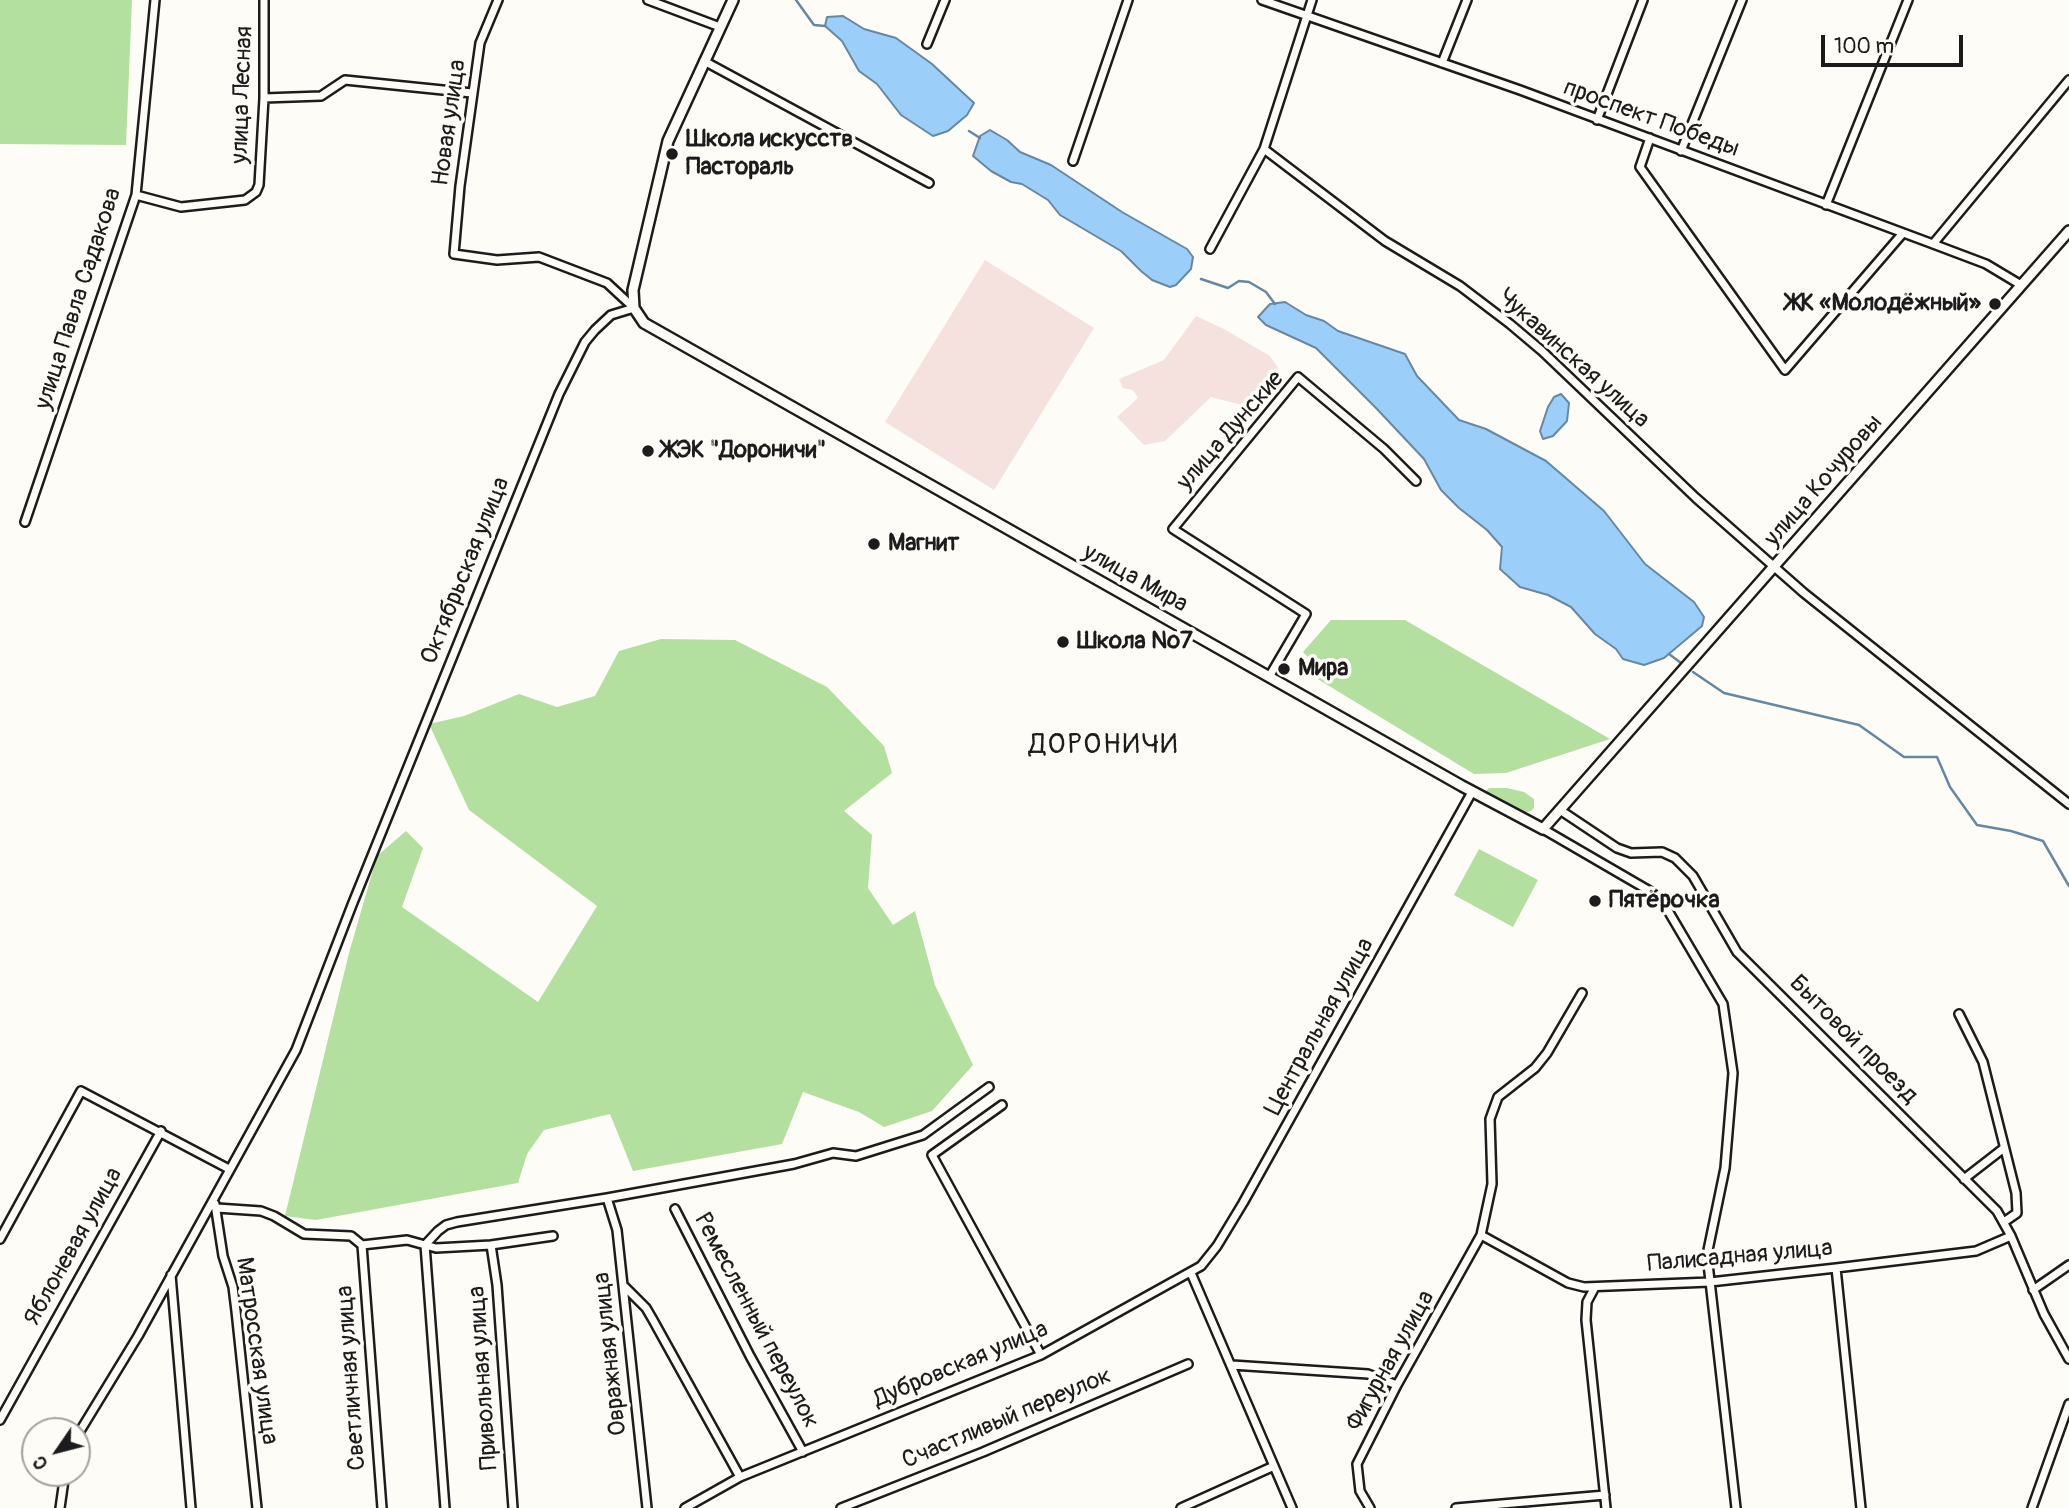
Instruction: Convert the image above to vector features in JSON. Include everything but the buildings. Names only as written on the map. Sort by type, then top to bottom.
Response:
[{"type":"street","name":"улица Павла Садакова","points":[[25,522],[136,195],[155,0]]},
{"type":"street","name":"улица Лесная","points":[[136,195],[181,207],[245,200],[253,196],[259,185],[264,98],[264,0]]},
{"type":"street","name":"Новая улица","points":[[498,0],[480,43],[454,254],[498,260],[539,257],[607,283],[634,308]]},
{"type":"street","points":[[648,0],[720,27]]},
{"type":"street","points":[[634,308],[633,290],[668,141],[733,0]]},
{"type":"street","points":[[927,44],[945,0]]},
{"type":"street","points":[[1073,161],[1128,0]]},
{"type":"street","name":"проспект Победы","points":[[1262,0],[1650,138],[1933,244],[1986,264],[2021,285]]},
{"type":"street","points":[[1210,249],[1264,149],[1312,0]]},
{"type":"street","points":[[1443,63],[1467,0]]},
{"type":"street","points":[[1597,120],[1643,0]]},
{"type":"street","points":[[1681,150],[1742,0]]},
{"type":"street","points":[[1826,205],[1908,0]]},
{"type":"street","points":[[704,61],[929,183]]},
{"type":"street","points":[[264,98],[321,96],[345,80],[472,93]]},
{"type":"street","points":[[1933,244],[2069,80]]},
{"type":"street","points":[[1650,138],[1640,167],[1785,370],[1903,233]]},
{"type":"street","name":"Чукавинская улица","points":[[1264,149],[1385,242],[1460,286],[1510,324],[1542,351],[1696,498],[1775,566]]},
{"type":"street","name":"улица Кочуровы","points":[[2069,231],[1775,566],[1814,601],[2069,804]]},
{"type":"street","name":"улица Мира","points":[[634,308],[643,323],[652,329],[1660,897],[1723,1004],[1732,1073],[1725,1168],[1707,1255],[1710,1282]]},
{"type":"street","name":"Октябрьская улица","points":[[229,1168],[296,1050],[559,394],[585,342],[595,330],[611,315],[634,308]]},
{"type":"street","name":"улица Дунские","points":[[1269,677],[1306,614],[1173,529],[1298,377],[1384,449],[1416,481]]},
{"type":"street","points":[[1543,829],[1775,566]]},
{"type":"street","name":"Центральная улица","points":[[1191,1273],[1210,1257],[1230,1225],[1472,792]]},
{"type":"street","name":"Бытовой проезд","points":[[1560,810],[1616,848],[1631,853],[1662,852],[1675,858],[1693,876],[1737,951],[1997,1211],[2011,1236],[2033,1290],[2068,1354]]},
{"type":"street","name":"Фигурная улица","points":[[1370,1508],[1360,1491],[1357,1464],[1397,1385],[1481,1235],[1492,1184],[1490,1119],[1498,1097],[1535,1068],[1547,1053],[1581,993]]},
{"type":"street","points":[[1959,1014],[1983,1062],[2016,1194],[2017,1213],[2004,1222]]},
{"type":"street","points":[[446,1508],[425,1245],[438,1231],[457,1222],[794,1164],[833,1153],[856,1156],[923,1135],[989,1087]]},
{"type":"street","points":[[0,1239],[81,1091],[229,1168],[138,1336],[89,1417]]},
{"type":"street","points":[[1002,1105],[932,1155],[1041,1355]]},
{"type":"street","name":"Яблоневая улица","points":[[0,1420],[161,1131]]},
{"type":"street","points":[[1965,1179],[2004,1148]]},
{"type":"street","name":"Овражная улица","points":[[607,1198],[617,1230],[647,1508]]},
{"type":"street","name":"Матросская улица","points":[[212,1200],[216,1208],[223,1256],[233,1287],[257,1508]]},
{"type":"street","points":[[216,1208],[261,1211],[303,1234],[351,1236],[362,1245],[407,1240],[436,1248],[491,1245],[553,1236]]},
{"type":"street","name":"Ремесленный переулок","points":[[675,1209],[750,1356],[803,1452]]},
{"type":"street","name":"Палисадная улица","points":[[1481,1235],[1568,1283],[1595,1287],[1710,1282],[1976,1251],[2011,1236]]},
{"type":"street","name":"Светличная улица","points":[[362,1245],[382,1508]]},
{"type":"street","name":"Привольная улица","points":[[491,1245],[498,1286],[513,1508]]},
{"type":"street","points":[[2033,1290],[2069,1265]]},
{"type":"street","points":[[1836,1268],[1861,1508]]},
{"type":"street","points":[[1191,1273],[1292,1508]]},
{"type":"street","name":"Дубровская улица","points":[[685,1508],[740,1477],[1041,1355],[1191,1273]]},
{"type":"street","points":[[171,1275],[191,1508]]},
{"type":"street","points":[[1710,1282],[1737,1508]]},
{"type":"street","points":[[624,1287],[646,1308],[740,1477]]},
{"type":"street","points":[[1595,1287],[1587,1302],[1586,1320],[1606,1508]]},
{"type":"street","name":"Счастливый переулок","points":[[841,1508],[983,1452],[1188,1364]]},
{"type":"street","points":[[1232,1366],[1368,1374],[1397,1385]]},
{"type":"street","points":[[2032,1508],[2069,1404]]},
{"type":"street","points":[[1181,1508],[1273,1466]]},
{"type":"street","points":[[60,1508],[63,1487]]},
{"type":"street","points":[[1456,1508],[1605,1495]]},
{"type":"shaded area","points":[[985,260],[1094,328],[994,490],[885,422]]},
{"type":"shaded area","points":[[1196,316],[1270,356],[1278,368],[1246,406],[1211,397],[1165,441],[1144,445],[1117,417],[1138,398],[1133,390],[1123,388],[1119,379],[1164,360]]},
{"type":"green space","points":[[0,0],[132,0],[126,145],[0,144]]},
{"type":"green space","points":[[1331,620],[1405,620],[1610,739],[1506,773],[1474,774],[1306,672],[1310,659],[1303,652]]},
{"type":"green space","points":[[661,639],[735,640],[827,687],[884,746],[892,773],[844,811],[872,835],[868,888],[893,925],[915,911],[935,985],[973,1065],[932,1111],[884,1127],[859,1112],[803,1092],[782,1144],[633,1171],[610,1114],[544,1130],[527,1154],[518,1183],[316,1220],[285,1216],[349,953],[377,856],[406,831],[423,848],[402,907],[538,1002],[597,906],[469,810],[429,724],[464,716],[519,694],[557,707],[595,696],[619,651]]},
{"type":"green space","points":[[1489,788],[1524,792],[1534,799],[1534,808],[1522,813],[1485,792]]},
{"type":"green space","points":[[1479,849],[1538,880],[1513,927],[1454,895]]},
{"type":"water","points":[[843,16],[864,29],[896,38],[932,64],[974,103],[967,115],[948,131],[933,136],[901,115],[877,84],[859,71],[842,41],[825,26],[827,17]]},
{"type":"water","points":[[990,130],[1020,152],[1051,165],[1122,212],[1187,249],[1193,257],[1191,269],[1176,285],[1170,287],[1152,280],[1121,251],[1060,215],[1048,200],[1022,184],[1011,182],[991,171],[973,156],[980,136]]},
{"type":"water","points":[[1285,302],[1338,331],[1405,354],[1417,376],[1459,420],[1486,429],[1546,461],[1604,511],[1645,564],[1694,602],[1704,617],[1702,626],[1664,658],[1644,665],[1623,659],[1616,649],[1595,634],[1571,607],[1548,595],[1520,587],[1500,569],[1502,547],[1487,530],[1441,490],[1424,459],[1376,408],[1316,348],[1266,325],[1258,317],[1270,304]]},
{"type":"water","points":[[1561,394],[1569,403],[1567,421],[1553,436],[1543,439],[1540,431],[1548,407],[1554,397]]},
{"type":"waterway","points":[[796,0],[814,25],[825,26]]},
{"type":"waterway","points":[[969,131],[980,138]]},
{"type":"waterway","points":[[1201,279],[1228,288],[1239,281],[1249,282],[1266,292],[1275,304]]},
{"type":"waterway","points":[[1669,654],[1681,663]]},
{"type":"waterway","points":[[1693,672],[1724,693],[1859,725],[1904,757],[1937,757],[1950,787],[1977,825],[2011,831],[2043,841],[2069,886]]},
{"type":"place","name":"Школа искусств Пастораль","points":[[672,154]]},
{"type":"place","name":"ЖК «Молодёжный»","points":[[1995,304]]},
{"type":"place","name":"ЖЭК \"Дороничи\"","points":[[648,451]]},
{"type":"place","name":"Магнит","points":[[874,544]]},
{"type":"place","name":"Школа №7","points":[[1063,642]]},
{"type":"place","name":"Мира","points":[[1284,669]]},
{"type":"place","name":"Пятёрочка","points":[[1595,901]]},
{"type":"district","name":"ДОРОНИЧИ","points":[[1104,746]]}]
